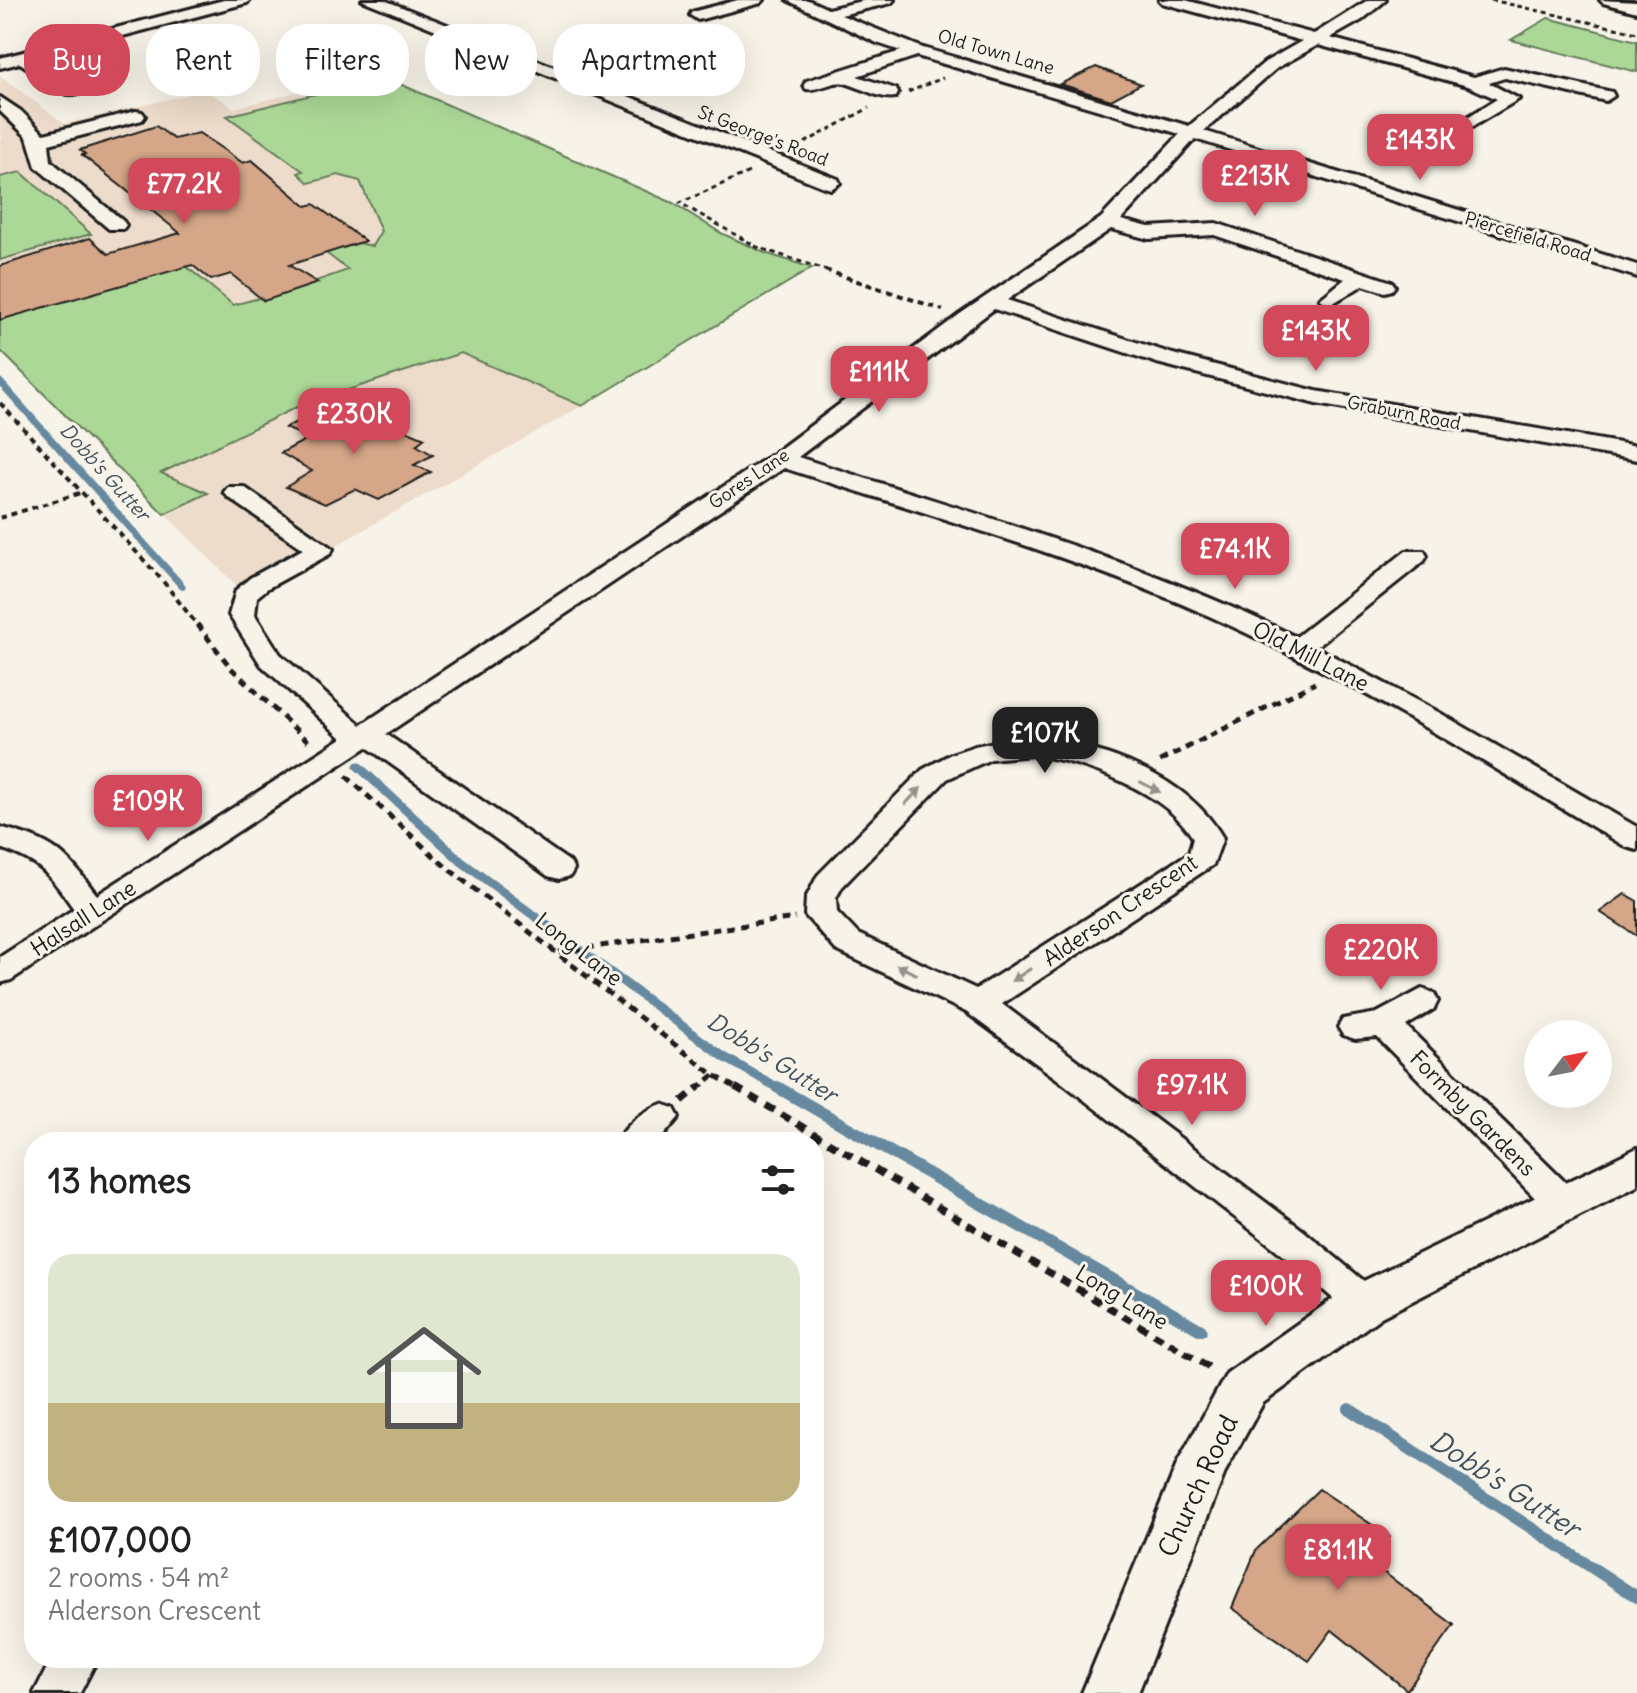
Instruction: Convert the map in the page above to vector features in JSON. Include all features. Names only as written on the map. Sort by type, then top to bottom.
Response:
[{"type":"main road","name":"Church Road","points":[[1110,1693],[1204,1462],[1245,1388],[1364,1303],[1637,1165]]},
{"type":"street","points":[[0,63],[242,0]]},
{"type":"street","name":"St George's Road","points":[[370,0],[831,183]]},
{"type":"street","points":[[698,15],[756,0]]},
{"type":"street","name":"Old Town Lane","points":[[795,0],[883,40],[1191,133]]},
{"type":"street","points":[[826,14],[886,0]]},
{"type":"street","points":[[1167,0],[1474,82],[1510,99],[1472,122]]},
{"type":"street","name":"Gores Lane","points":[[327,759],[781,459],[967,318],[1108,222],[1209,110],[1271,65],[1319,39],[1378,0]]},
{"type":"street","points":[[1608,0],[1637,7]]},
{"type":"street","points":[[812,85],[917,51]]},
{"type":"street","points":[[1474,82],[1504,73],[1606,96]]},
{"type":"street","points":[[841,76],[890,93]]},
{"type":"street","points":[[0,102],[35,133],[43,153],[42,163],[116,225]]},
{"type":"street","points":[[39,141],[136,116]]},
{"type":"street","name":"Piercefield Road","points":[[1191,133],[1637,271]]},
{"type":"street","points":[[1108,222],[1149,233],[1216,229],[1385,286]]},
{"type":"street","points":[[1330,299],[1360,278]]},
{"type":"street","name":"Graburn Road","points":[[991,301],[1075,330],[1272,388],[1637,453]]},
{"type":"street","name":"Old Mill Lane","points":[[781,459],[1125,574],[1213,608],[1342,669],[1637,840]]},
{"type":"street","points":[[236,492],[291,532],[321,549],[259,583],[245,595],[242,615],[270,659],[364,736],[559,869]]},
{"type":"street","points":[[1299,648],[1415,556]]},
{"type":"street","name":"Alderson Crescent","points":[[821,915],[821,898],[829,882],[934,775],[961,761],[1019,744],[1057,749],[1100,760],[1179,802],[1199,819],[1208,838],[1202,858],[978,1004]]},
{"type":"street","name":"Halsall Lane","points":[[0,972],[327,759]]},
{"type":"street","points":[[0,837],[39,851],[56,862],[92,911]]},
{"type":"street","points":[[821,915],[847,942],[978,1004],[1242,1203],[1364,1303]]},
{"type":"street","name":"Formby Gardens","points":[[1422,1001],[1370,1025],[1561,1201]]},
{"type":"street","points":[[646,1132],[662,1117]]},
{"type":"street","points":[[56,1693],[70,1668]]},
{"type":"path","points":[[1491,0],[1637,33]]},
{"type":"path","points":[[774,161],[680,203],[757,247],[967,318]]},
{"type":"path","name":"Long Lane","points":[[0,403],[162,580],[231,668],[446,867],[714,1075],[811,1132]]},
{"type":"path","points":[[0,518],[80,493]]},
{"type":"path","points":[[1130,776],[1342,669]]},
{"type":"path","points":[[558,952],[821,915]]},
{"type":"path","points":[[662,1117],[714,1075]]},
{"type":"path","name":"Long Lane","points":[[824,1140],[1245,1388]]},
{"type":"shaded area","points":[[0,76],[65,124],[181,96],[215,96],[234,108],[282,96],[409,96],[409,88],[673,203],[721,233],[765,253],[812,268],[582,406],[247,596],[0,350],[0,139],[3,138],[0,135]]},
{"type":"green space","points":[[1548,18],[1637,41],[1637,72],[1511,40]]},
{"type":"green space","points":[[409,88],[673,203],[721,233],[765,253],[812,268],[582,406],[461,353],[299,406],[161,473],[208,493],[164,514],[0,350],[0,319],[175,257],[233,305],[317,283],[348,270],[326,253],[359,243],[372,246],[381,231],[360,181],[338,175],[309,183],[298,173],[303,171],[227,116],[308,96],[409,96]]},
{"type":"green space","points":[[21,172],[91,234],[0,260],[0,177]]},
{"type":"building","points":[[1096,67],[1141,84],[1111,100],[1060,84]]},
{"type":"building","points":[[156,126],[174,139],[199,133],[243,163],[252,160],[306,206],[314,204],[365,241],[289,265],[318,283],[264,301],[231,274],[211,280],[192,265],[0,320],[0,266],[90,238],[108,254],[180,233],[82,155],[85,154],[80,150]]},
{"type":"building","points":[[330,404],[425,438],[416,445],[433,455],[414,465],[431,472],[379,500],[355,489],[325,504],[286,487],[312,471],[281,453],[309,438],[285,428]]},
{"type":"building","points":[[1625,894],[1637,901],[1637,936],[1600,912]]},
{"type":"building","points":[[1319,1489],[1390,1537],[1370,1562],[1454,1625],[1407,1690],[1332,1630],[1309,1661],[1232,1608],[1256,1550]]},
{"type":"waterway","name":"Dobb's Gutter","points":[[0,382],[182,586]]},
{"type":"waterway","name":"Dobb's Gutter","points":[[358,766],[462,862],[724,1057],[780,1089]]},
{"type":"waterway","name":"Dobb's Gutter","points":[[777,1087],[1201,1330]]},
{"type":"waterway","name":"Dobb's Gutter","points":[[1349,1409],[1637,1597]]}]
